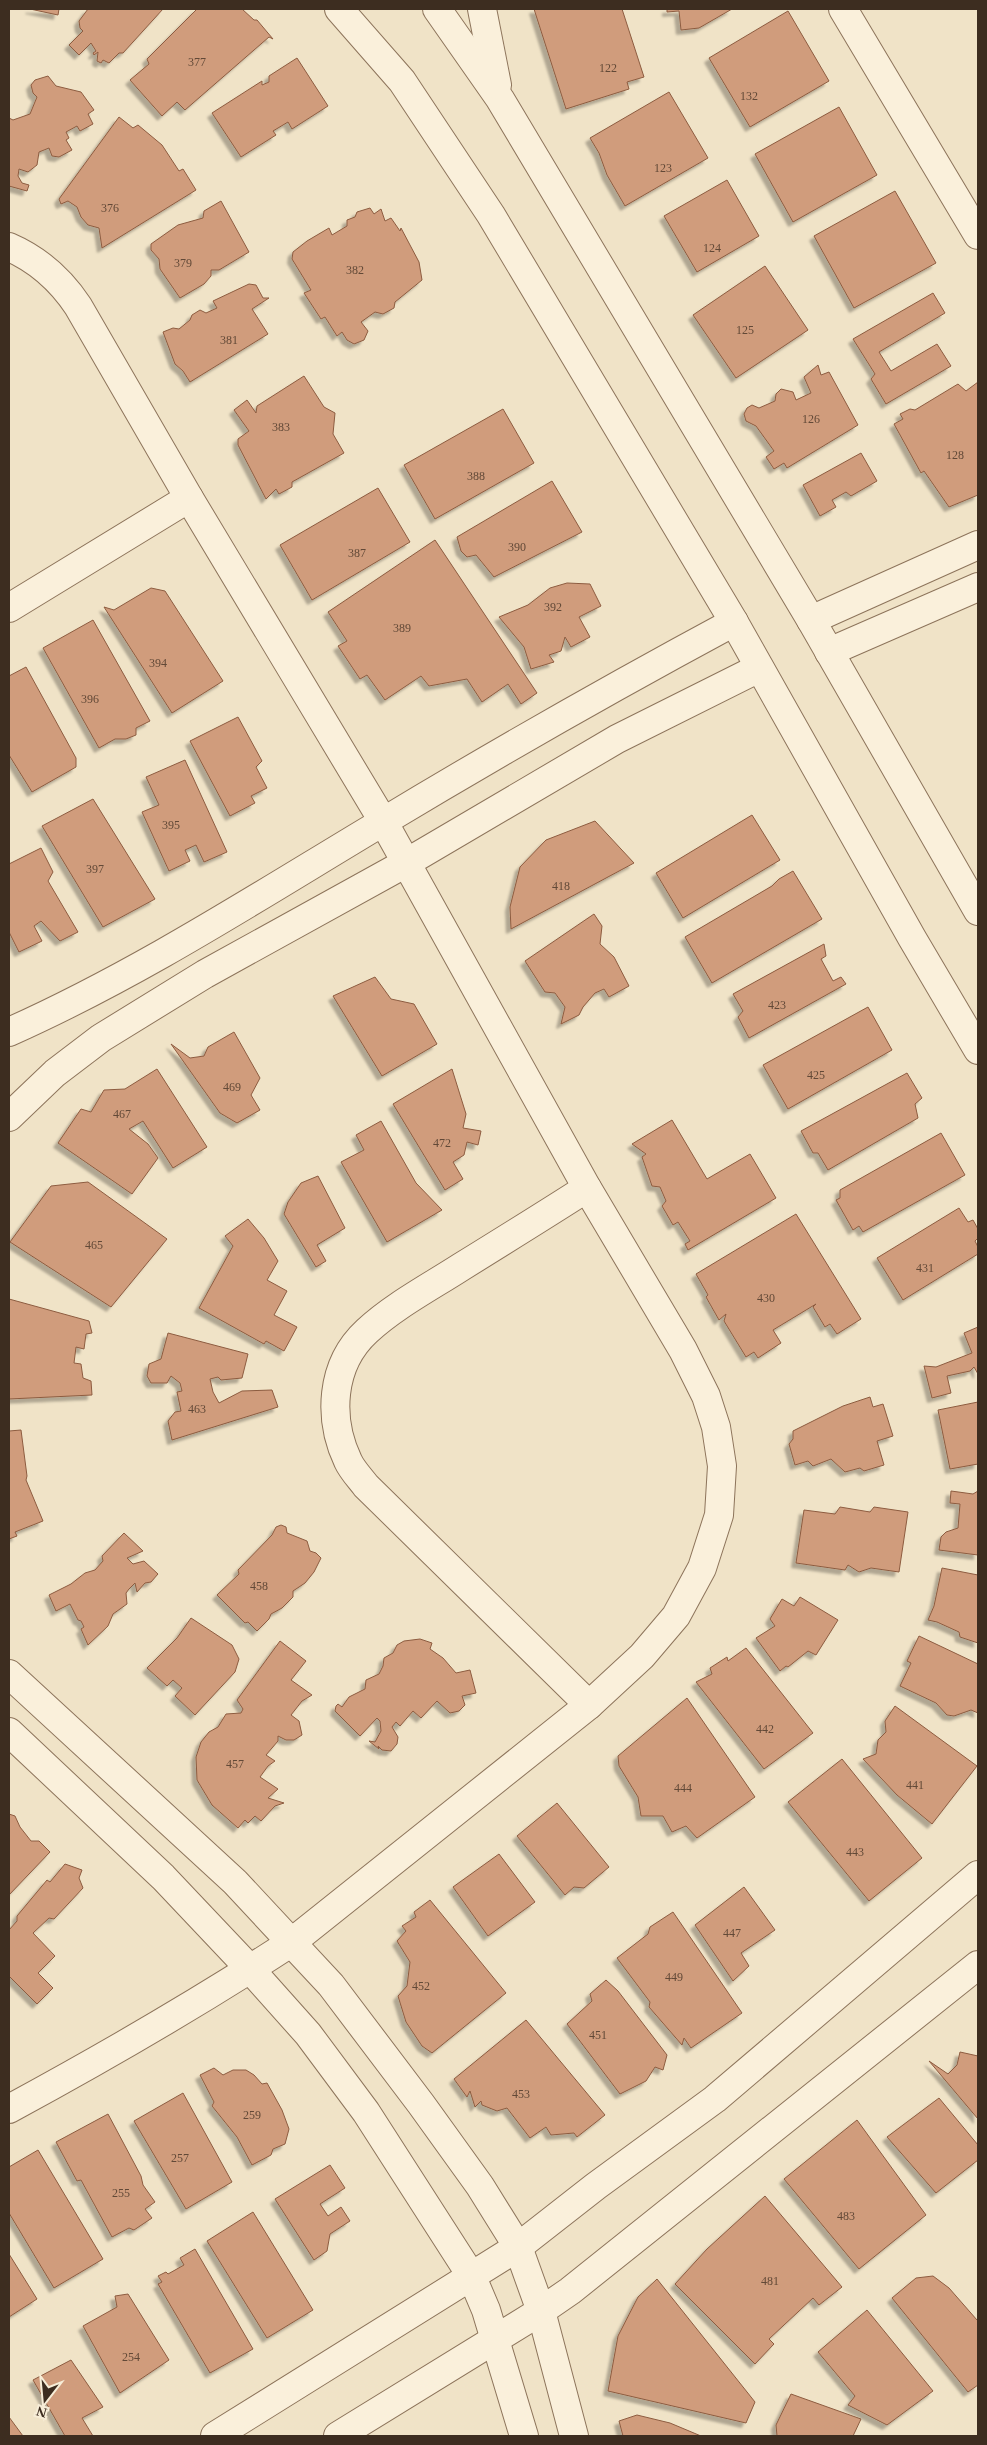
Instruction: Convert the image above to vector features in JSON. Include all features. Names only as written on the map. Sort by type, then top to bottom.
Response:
[{"type":"street","points":[[339,9],[402,80],[491,215],[734,622],[907,930],[978,1050]]},
{"type":"street","points":[[437,9],[500,99],[811,620],[978,911]]},
{"type":"street","points":[[482,9],[500,99]]},
{"type":"street","points":[[843,9],[970,202],[978,235]]},
{"type":"street","points":[[9,247],[27,255],[47,268],[64,286],[78,306],[189,498],[384,821],[587,1188],[683,1350],[706,1396],[716,1426],[722,1466],[720,1515],[702,1568],[676,1616],[642,1656],[589,1705],[292,1942],[82,2069],[9,2109]]},
{"type":"street","points":[[9,608],[189,498]]},
{"type":"street","points":[[811,620],[978,545]]},
{"type":"street","points":[[829,652],[978,587]]},
{"type":"street","points":[[9,1032],[66,1006],[184,942],[384,821],[595,698],[734,622]]},
{"type":"street","points":[[9,1116],[55,1073],[101,1038],[205,974],[406,863],[617,739],[759,668]]},
{"type":"street","points":[[587,1188],[411,1299],[366,1332],[348,1355],[337,1380],[334,1409],[338,1437],[348,1463],[366,1486],[589,1705]]},
{"type":"street","points":[[9,1674],[235,1882],[331,1985],[421,2104],[480,2186],[518,2247],[540,2311],[574,2436]]},
{"type":"street","points":[[9,1732],[163,1877],[250,1969],[308,2034],[366,2112],[472,2276],[496,2339],[524,2436]]},
{"type":"street","points":[[215,2436],[518,2247],[596,2186],[715,2099],[978,1876]]},
{"type":"street","points":[[338,2436],[570,2291],[978,1966]]},
{"type":"building","points":[[30,9],[59,9],[58,15]]},
{"type":"building","points":[[88,9],[163,9],[123,53],[119,53],[109,63],[103,60],[101,63],[97,61],[98,52],[94,55],[93,53],[96,51],[91,43],[79,55],[69,45],[83,31],[80,28],[79,21]]},
{"type":"building","points":[[197,9],[242,9],[254,20],[257,20],[273,39],[269,37],[185,110],[177,102],[162,116],[130,80],[149,64],[147,59]]},
{"type":"building","points":[[534,9],[622,9],[644,77],[627,82],[629,89],[566,109]]},
{"type":"building","points":[[667,9],[732,9],[699,28],[681,30],[679,11],[667,12]]},
{"type":"building","points":[[788,11],[829,81],[750,127],[709,58]]},
{"type":"building","points":[[297,58],[328,106],[292,129],[288,122],[273,131],[276,135],[241,157],[212,113],[262,81],[262,85],[269,82],[269,76]]},
{"type":"building","points":[[48,76],[56,86],[81,92],[94,110],[88,114],[93,124],[80,131],[77,126],[66,132],[69,138],[66,140],[72,150],[59,157],[52,156],[49,148],[39,152],[37,165],[28,172],[19,169],[18,176],[22,183],[29,185],[27,191],[9,186],[9,118],[13,120],[30,114],[37,97],[33,93],[31,85],[35,80]]},
{"type":"building","points":[[669,92],[708,158],[625,206],[607,175],[599,153],[590,138]]},
{"type":"building","points":[[839,107],[877,175],[793,222],[755,154]]},
{"type":"building","points":[[119,117],[133,128],[138,125],[162,145],[179,171],[183,169],[196,190],[102,248],[99,228],[88,225],[81,217],[77,207],[68,201],[61,204],[59,199]]},
{"type":"building","points":[[727,180],[759,236],[697,272],[664,216]]},
{"type":"building","points":[[895,191],[936,263],[854,308],[814,236]]},
{"type":"building","points":[[221,201],[249,252],[219,270],[211,270],[211,276],[204,284],[180,298],[160,269],[159,259],[151,250],[151,244],[178,225],[203,218],[204,211]]},
{"type":"building","points":[[370,208],[374,214],[381,209],[385,221],[391,218],[400,231],[401,228],[419,262],[422,280],[395,302],[394,308],[383,314],[375,312],[361,322],[368,331],[364,340],[354,344],[347,340],[342,332],[337,336],[325,317],[321,319],[304,293],[311,290],[292,259],[293,252],[307,241],[329,228],[332,235],[347,226],[347,220],[355,217],[357,212]]},
{"type":"building","points":[[765,266],[808,330],[736,378],[693,315]]},
{"type":"building","points":[[249,284],[256,285],[263,298],[269,298],[252,309],[268,334],[190,382],[183,371],[175,364],[163,332],[173,328],[179,329],[190,320],[192,315],[200,310],[206,313],[217,308],[213,301]]},
{"type":"building","points":[[933,293],[945,313],[879,352],[891,371],[937,344],[951,366],[886,404],[871,379],[875,374],[853,339]]},
{"type":"building","points":[[818,365],[821,375],[829,372],[858,425],[787,468],[784,463],[774,469],[766,457],[774,451],[756,426],[746,421],[744,414],[747,408],[752,405],[759,408],[775,401],[776,394],[781,389],[793,392],[796,400],[811,393],[804,377]]},
{"type":"building","points":[[304,376],[324,407],[335,413],[333,434],[344,453],[292,482],[292,487],[279,494],[276,489],[266,499],[238,445],[238,439],[249,431],[234,410],[247,400],[256,413],[257,406]]},
{"type":"building","points":[[978,382],[978,495],[949,507],[924,471],[921,473],[894,424],[903,419],[900,414],[910,409],[915,410],[958,384],[966,391]]},
{"type":"building","points":[[503,409],[534,463],[435,519],[404,465]]},
{"type":"building","points":[[861,453],[877,481],[851,496],[846,492],[832,500],[836,507],[820,516],[803,485]]},
{"type":"building","points":[[552,481],[582,532],[494,577],[476,555],[467,557],[461,551],[457,537]]},
{"type":"building","points":[[378,488],[410,542],[312,600],[280,545]]},
{"type":"building","points":[[435,540],[537,693],[521,704],[508,684],[482,702],[467,679],[429,686],[421,676],[385,700],[367,675],[360,679],[338,646],[347,641],[328,612]]},
{"type":"building","points":[[567,583],[590,584],[601,606],[579,617],[590,637],[571,647],[565,637],[561,651],[549,655],[554,662],[531,669],[524,647],[499,617],[528,605],[550,588]]},
{"type":"building","points":[[151,588],[165,591],[223,681],[172,713],[104,607],[114,610]]},
{"type":"building","points":[[93,620],[150,721],[136,728],[136,735],[126,739],[115,739],[99,748],[43,648]]},
{"type":"building","points":[[26,667],[76,758],[76,767],[32,792],[9,755],[9,676]]},
{"type":"building","points":[[238,717],[262,761],[256,767],[267,788],[251,796],[255,803],[230,816],[190,741]]},
{"type":"building","points":[[185,760],[227,852],[204,862],[196,845],[185,850],[190,861],[169,871],[142,812],[159,805],[146,777]]},
{"type":"building","points":[[93,799],[155,899],[103,927],[42,826]]},
{"type":"building","points":[[752,815],[780,860],[683,918],[656,873]]},
{"type":"building","points":[[595,821],[634,863],[511,929],[510,907],[520,867],[546,840]]},
{"type":"building","points":[[41,848],[53,872],[48,881],[78,932],[60,941],[41,921],[34,926],[42,941],[19,952],[9,932],[9,864]]},
{"type":"building","points":[[793,871],[822,919],[712,983],[685,937],[772,886],[779,879]]},
{"type":"building","points":[[594,914],[602,926],[600,944],[614,957],[629,986],[609,997],[604,989],[595,993],[579,1015],[561,1024],[565,1007],[555,993],[545,992],[525,961]]},
{"type":"building","points":[[824,944],[826,956],[821,959],[833,981],[841,977],[846,984],[749,1038],[738,1017],[743,1011],[733,994]]},
{"type":"building","points":[[375,977],[391,999],[414,1004],[437,1044],[382,1076],[333,996]]},
{"type":"building","points":[[868,1007],[892,1050],[788,1109],[763,1065]]},
{"type":"building","points":[[234,1032],[260,1078],[251,1095],[260,1110],[237,1123],[220,1113],[171,1044],[190,1058],[204,1056],[208,1047]]},
{"type":"building","points":[[157,1069],[207,1147],[173,1168],[143,1121],[129,1129],[148,1144],[158,1158],[132,1194],[58,1143],[81,1109],[91,1112],[104,1090],[125,1089]]},
{"type":"building","points":[[452,1069],[466,1114],[463,1128],[481,1131],[478,1145],[467,1142],[464,1155],[453,1162],[463,1179],[445,1190],[393,1104]]},
{"type":"building","points":[[907,1073],[922,1098],[915,1104],[918,1118],[828,1170],[818,1153],[813,1153],[801,1131]]},
{"type":"building","points":[[672,1120],[707,1179],[750,1154],[776,1198],[688,1250],[685,1244],[690,1241],[678,1222],[673,1225],[662,1206],[666,1201],[660,1187],[652,1186],[642,1157],[646,1154],[632,1144]]},
{"type":"building","points":[[381,1121],[416,1183],[442,1210],[387,1242],[341,1162],[364,1150],[356,1135]]},
{"type":"building","points":[[941,1133],[965,1175],[863,1232],[859,1226],[853,1230],[836,1200],[840,1198],[840,1190]]},
{"type":"building","points":[[318,1176],[345,1228],[317,1245],[326,1261],[316,1267],[284,1214],[288,1202],[301,1183]]},
{"type":"building","points":[[88,1182],[167,1239],[111,1307],[10,1242],[51,1186]]},
{"type":"building","points":[[959,1208],[968,1222],[973,1220],[978,1229],[978,1238],[975,1241],[978,1247],[978,1254],[903,1300],[877,1258]]},
{"type":"building","points":[[796,1214],[861,1319],[837,1334],[830,1324],[825,1327],[813,1307],[816,1304],[773,1330],[781,1343],[758,1358],[754,1352],[746,1357],[724,1321],[726,1314],[719,1320],[696,1274]]},
{"type":"building","points":[[248,1219],[264,1238],[278,1261],[267,1280],[287,1291],[274,1315],[297,1327],[284,1351],[266,1341],[264,1344],[199,1308],[233,1246],[225,1236]]},
{"type":"building","points":[[9,1299],[89,1321],[92,1333],[86,1334],[84,1349],[76,1347],[74,1363],[81,1364],[83,1378],[91,1381],[92,1395],[9,1399]]},
{"type":"building","points":[[978,1327],[978,1374],[974,1367],[970,1371],[947,1376],[951,1393],[932,1398],[924,1366],[936,1367],[972,1353],[964,1333]]},
{"type":"building","points":[[168,1333],[248,1354],[242,1378],[221,1380],[218,1377],[210,1379],[213,1392],[219,1403],[242,1391],[272,1390],[278,1407],[172,1440],[168,1421],[175,1412],[181,1411],[177,1392],[182,1391],[180,1383],[171,1376],[167,1383],[151,1383],[147,1376],[149,1364],[161,1359]]},
{"type":"building","points":[[870,1397],[873,1407],[883,1404],[893,1436],[877,1441],[884,1465],[864,1471],[860,1468],[845,1472],[831,1459],[813,1466],[808,1461],[795,1465],[789,1444],[793,1439],[793,1431],[843,1406]]},
{"type":"building","points":[[978,1402],[978,1464],[950,1469],[938,1410]]},
{"type":"building","points":[[21,1430],[26,1480],[43,1521],[15,1532],[17,1536],[9,1539],[9,1431]]},
{"type":"building","points":[[951,1491],[973,1494],[978,1491],[978,1555],[939,1550],[941,1537],[946,1532],[958,1528],[960,1504],[950,1503]]},
{"type":"building","points":[[840,1507],[870,1512],[874,1507],[908,1512],[899,1572],[871,1568],[859,1572],[848,1565],[845,1570],[796,1563],[804,1510],[835,1514]]},
{"type":"building","points":[[281,1525],[286,1527],[287,1533],[307,1541],[310,1551],[316,1553],[321,1558],[314,1572],[305,1583],[293,1591],[293,1597],[282,1608],[271,1614],[269,1619],[257,1631],[248,1622],[245,1623],[217,1595],[239,1574],[238,1570],[272,1535],[276,1527]]},
{"type":"building","points":[[124,1533],[143,1551],[127,1558],[133,1564],[144,1561],[158,1574],[151,1582],[145,1583],[137,1592],[135,1583],[129,1589],[126,1593],[127,1604],[113,1614],[108,1626],[88,1645],[81,1629],[84,1627],[70,1604],[56,1611],[49,1595],[71,1584],[85,1573],[95,1570],[103,1561],[102,1556]]},
{"type":"building","points":[[942,1568],[978,1575],[978,1643],[960,1637],[959,1632],[928,1620],[934,1606]]},
{"type":"building","points":[[800,1597],[838,1620],[816,1655],[808,1651],[780,1671],[756,1638],[775,1626],[770,1619],[782,1599],[794,1606]]},
{"type":"building","points":[[191,1618],[232,1645],[239,1659],[235,1672],[195,1715],[175,1696],[182,1688],[173,1680],[167,1686],[147,1668],[177,1638]]},
{"type":"building","points":[[919,1636],[978,1664],[978,1713],[971,1710],[954,1716],[947,1715],[936,1703],[900,1686],[911,1663],[907,1661]]},
{"type":"building","points":[[420,1639],[432,1643],[430,1649],[443,1658],[456,1673],[470,1670],[476,1693],[462,1696],[465,1705],[459,1711],[450,1713],[437,1701],[421,1718],[413,1711],[400,1726],[396,1722],[392,1727],[398,1737],[397,1744],[391,1751],[382,1750],[378,1746],[379,1749],[369,1741],[375,1742],[381,1731],[380,1721],[377,1718],[360,1736],[335,1711],[336,1706],[338,1704],[342,1707],[349,1697],[365,1689],[366,1680],[379,1674],[384,1658],[393,1653],[397,1645],[404,1641]]},
{"type":"building","points":[[280,1641],[306,1661],[291,1680],[312,1695],[302,1701],[291,1715],[299,1721],[302,1735],[294,1740],[286,1740],[278,1736],[278,1741],[266,1755],[275,1761],[268,1766],[260,1777],[278,1789],[268,1798],[284,1803],[275,1806],[261,1821],[255,1816],[248,1823],[245,1820],[238,1828],[212,1805],[197,1780],[196,1757],[201,1742],[209,1732],[218,1727],[226,1714],[241,1713],[243,1709],[237,1700]]},
{"type":"building","points":[[746,1648],[813,1733],[764,1769],[696,1682],[712,1674],[710,1668],[727,1657],[728,1661]]},
{"type":"building","points":[[687,1698],[755,1797],[697,1838],[686,1826],[672,1832],[663,1816],[641,1816],[638,1797],[619,1766],[618,1756]]},
{"type":"building","points":[[895,1706],[977,1766],[932,1824],[897,1795],[863,1759],[876,1754],[878,1740],[886,1732],[885,1721]]},
{"type":"building","points":[[842,1759],[922,1858],[869,1901],[788,1802]]},
{"type":"building","points":[[557,1803],[609,1867],[584,1888],[574,1887],[565,1895],[517,1836]]},
{"type":"building","points":[[9,1814],[15,1816],[20,1827],[31,1841],[39,1841],[50,1852],[9,1895]]},
{"type":"building","points":[[499,1854],[535,1902],[488,1936],[453,1887]]},
{"type":"building","points":[[65,1864],[82,1870],[79,1878],[83,1888],[54,1919],[49,1918],[33,1933],[55,1956],[38,1973],[53,1988],[37,2004],[9,1976],[9,1930],[17,1921],[17,1916],[47,1880],[50,1882]]},
{"type":"building","points":[[744,1887],[775,1930],[741,1953],[749,1966],[733,1981],[695,1925]]},
{"type":"building","points":[[430,1900],[506,1993],[432,2053],[422,2046],[406,2022],[398,1996],[407,1986],[410,1962],[397,1941],[406,1931],[402,1926],[416,1917],[414,1912]]},
{"type":"building","points":[[673,1912],[742,2013],[691,2048],[684,2038],[682,2045],[649,2007],[650,2002],[617,1958],[648,1934],[650,1927]]},
{"type":"building","points":[[606,1980],[618,1991],[667,2055],[663,2070],[655,2067],[646,2081],[620,2094],[567,2024],[592,2001],[590,1994]]},
{"type":"building","points":[[526,2020],[605,2115],[577,2137],[574,2133],[551,2135],[546,2127],[530,2138],[507,2108],[497,2111],[482,2105],[481,2101],[475,2107],[470,2091],[467,2097],[454,2079]]},
{"type":"building","points":[[960,2052],[978,2056],[978,2119],[929,2061],[948,2074],[957,2065]]},
{"type":"building","points":[[214,2068],[223,2075],[233,2070],[246,2070],[254,2075],[262,2084],[267,2083],[282,2110],[289,2129],[285,2144],[273,2149],[271,2155],[252,2165],[237,2137],[212,2106],[214,2102],[200,2075]]},
{"type":"building","points":[[183,2093],[232,2182],[186,2209],[134,2121]]},
{"type":"building","points":[[939,2098],[978,2145],[978,2160],[936,2193],[887,2137]]},
{"type":"building","points":[[108,2114],[141,2176],[143,2185],[155,2202],[145,2209],[152,2218],[134,2230],[129,2228],[112,2237],[81,2180],[77,2181],[56,2142]]},
{"type":"building","points":[[857,2120],[926,2215],[859,2269],[784,2179]]},
{"type":"building","points":[[38,2150],[103,2259],[54,2288],[9,2213],[9,2167]]},
{"type":"building","points":[[330,2165],[345,2188],[320,2204],[328,2216],[341,2207],[350,2221],[330,2234],[327,2251],[314,2260],[275,2199]]},
{"type":"building","points":[[765,2196],[842,2287],[819,2305],[813,2298],[769,2339],[774,2344],[755,2364],[675,2284],[707,2249]]},
{"type":"building","points":[[253,2212],[313,2310],[267,2338],[207,2241]]},
{"type":"building","points":[[195,2249],[253,2349],[210,2373],[158,2284],[162,2282],[158,2276],[166,2272],[168,2274],[184,2265],[180,2258]]},
{"type":"building","points":[[9,2254],[37,2299],[9,2317]]},
{"type":"building","points":[[933,2276],[949,2288],[978,2319],[978,2385],[968,2392],[892,2298],[916,2278]]},
{"type":"building","points":[[657,2279],[755,2402],[746,2423],[608,2391],[618,2336],[638,2297]]},
{"type":"building","points":[[128,2294],[169,2360],[120,2393],[83,2326],[117,2307],[115,2296]]},
{"type":"building","points":[[867,2310],[933,2391],[887,2425],[848,2405],[855,2396],[818,2352]]},
{"type":"building","points":[[71,2360],[103,2407],[82,2418],[93,2436],[65,2436],[33,2380]]},
{"type":"building","points":[[791,2394],[861,2419],[853,2436],[777,2436],[776,2425]]},
{"type":"building","points":[[637,2415],[670,2423],[701,2436],[623,2436],[619,2421]]},
{"type":"building","points":[[9,2417],[23,2436],[9,2436]]}]
